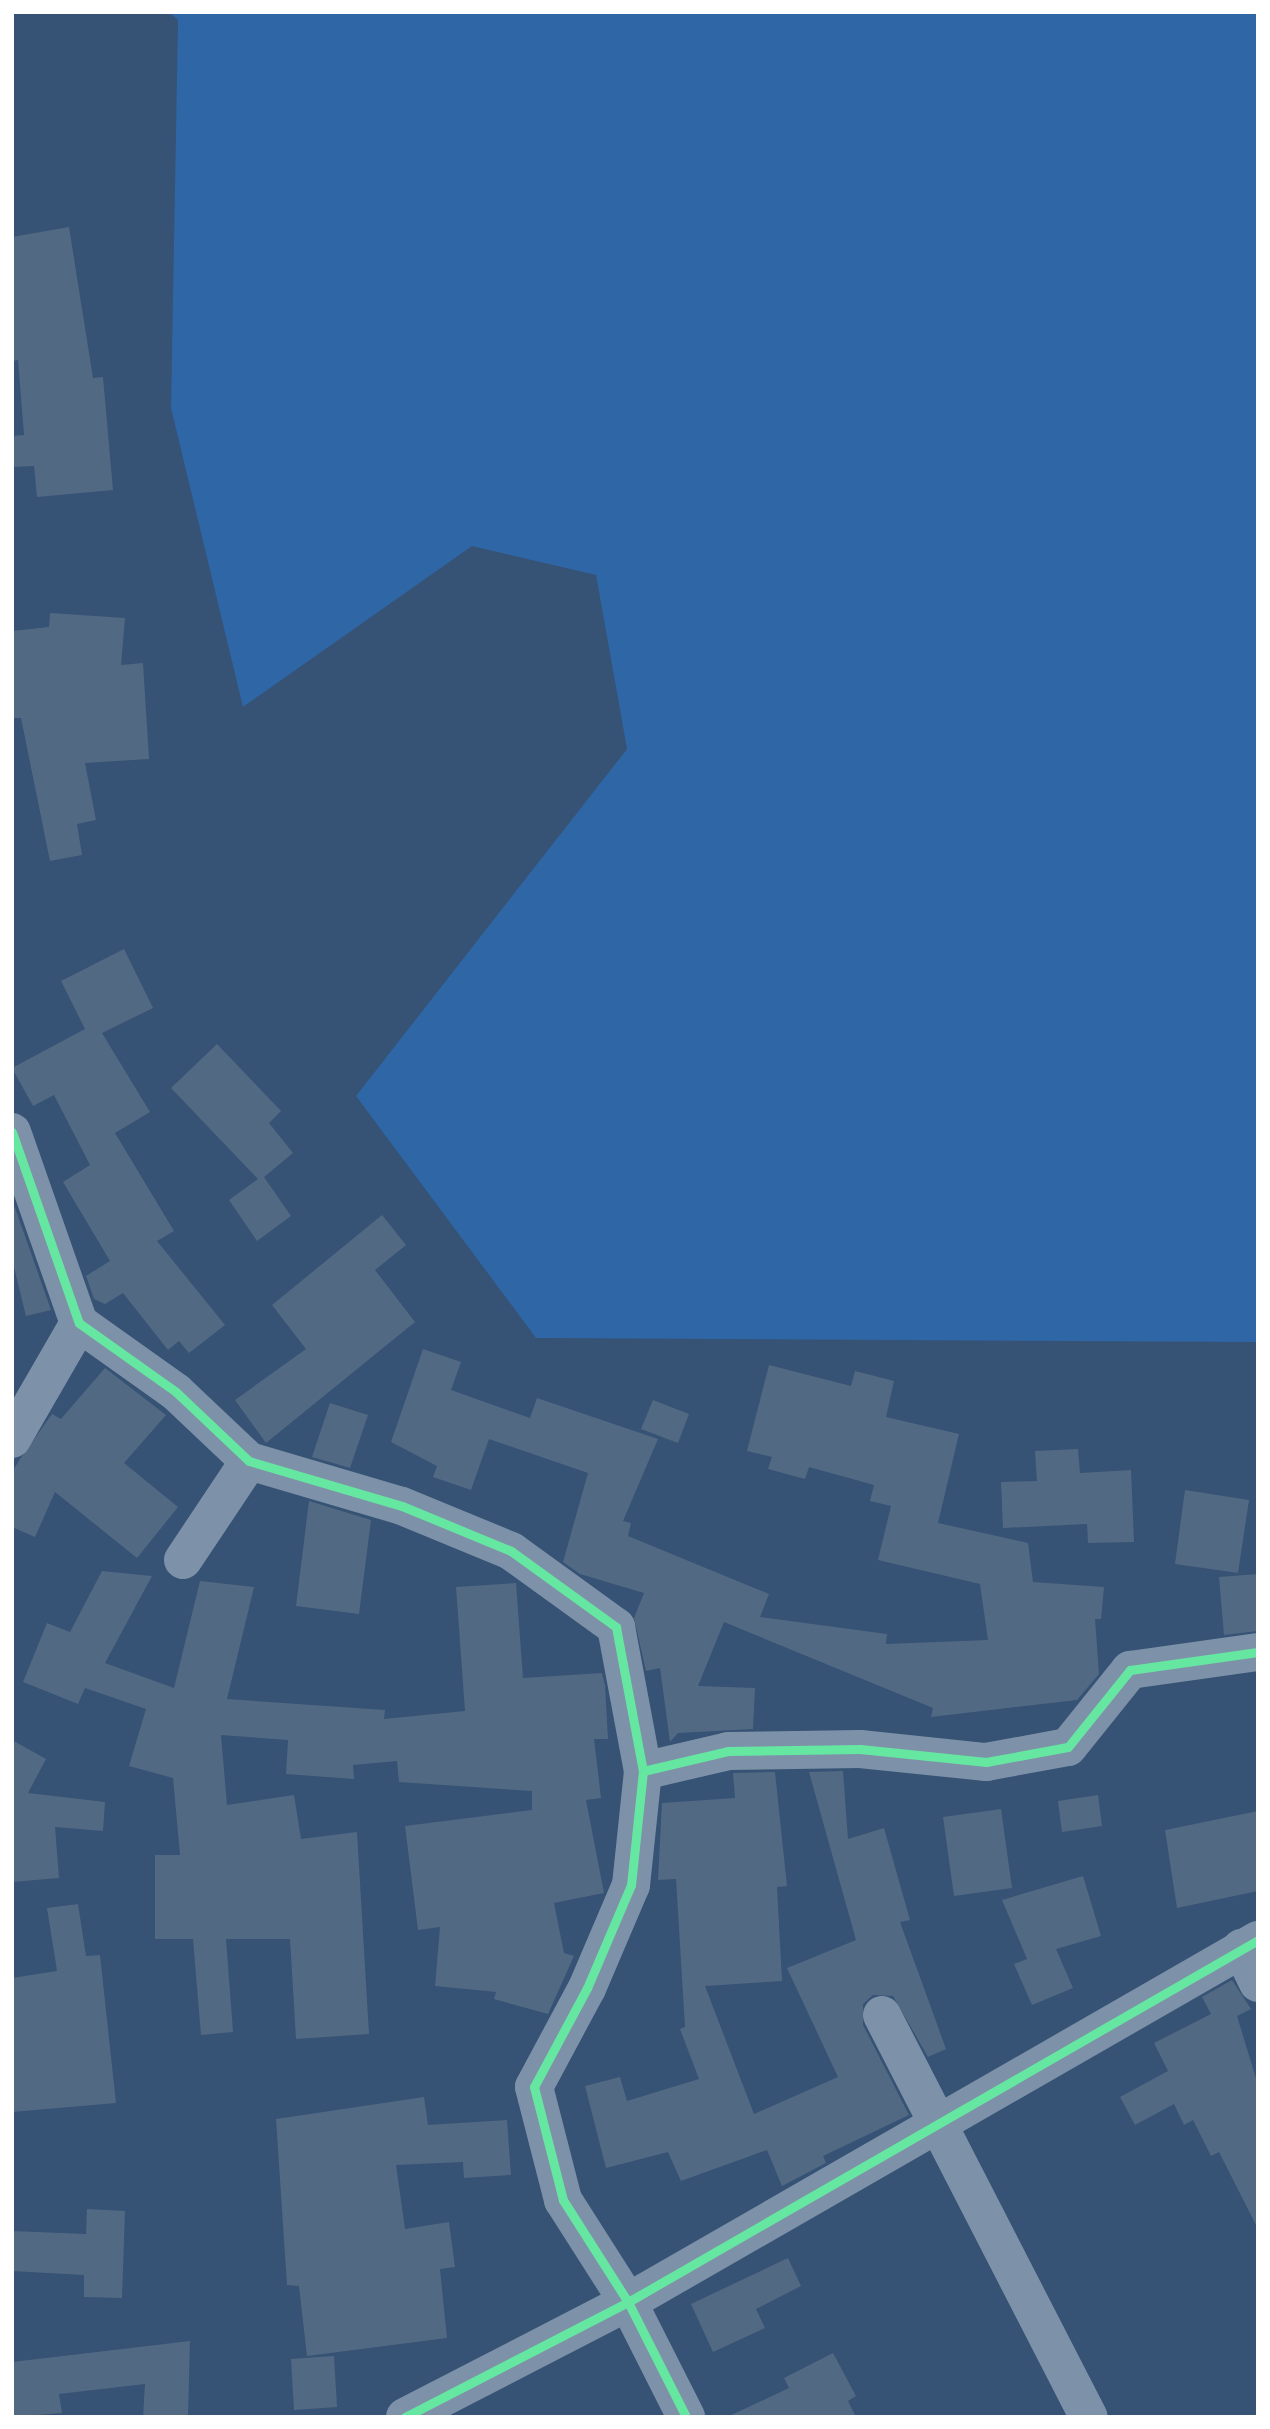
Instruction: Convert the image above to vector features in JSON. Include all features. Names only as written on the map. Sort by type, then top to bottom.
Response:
[{"type":"street","points":[[12,1132],[79,1323],[176,1392],[249,1461],[402,1506],[511,1551],[615,1627],[643,1771],[631,1885],[587,1988],[534,2087],[563,2200],[628,2302],[685,2417]]},
{"type":"street","points":[[12,1439],[79,1323]]},
{"type":"street","points":[[183,1560],[249,1461]]},
{"type":"street","points":[[643,1771],[729,1751],[860,1749],[986,1762],[1068,1747],[1130,1670],[1258,1652]]},
{"type":"street","points":[[405,2417],[628,2302],[1249,1944],[1258,1983]]},
{"type":"street","points":[[882,2015],[941,2123],[1089,2417]]},
{"type":"shaded area","points":[[169,12],[1258,12],[1258,1342],[536,1338],[356,1096],[627,749],[596,575],[472,546],[243,707],[171,408],[178,20]]},
{"type":"building","points":[[69,227],[93,378],[103,377],[113,490],[37,497],[34,466],[12,467],[12,436],[24,435],[18,360],[12,361],[12,237]]},
{"type":"building","points":[[50,613],[125,618],[121,665],[143,663],[149,759],[85,763],[96,820],[77,824],[82,855],[50,861],[21,718],[12,718],[12,631],[49,627]]},
{"type":"building","points":[[124,949],[153,1008],[102,1033],[150,1112],[115,1133],[174,1231],[157,1241],[225,1325],[189,1353],[179,1341],[168,1350],[123,1293],[105,1304],[94,1299],[86,1276],[110,1261],[63,1182],[90,1165],[54,1095],[33,1106],[12,1068],[85,1029],[61,981]]},
{"type":"building","points":[[217,1044],[281,1111],[269,1123],[293,1153],[264,1177],[291,1216],[257,1241],[229,1200],[258,1179],[171,1088]]},
{"type":"building","points":[[12,1199],[51,1310],[26,1316],[12,1259]]},
{"type":"building","points":[[382,1215],[406,1245],[375,1270],[415,1322],[266,1443],[235,1400],[306,1349],[272,1305]]},
{"type":"building","points":[[423,1349],[461,1362],[451,1390],[530,1418],[537,1398],[658,1439],[623,1521],[631,1523],[628,1536],[769,1594],[760,1617],[887,1634],[886,1644],[988,1640],[980,1584],[878,1560],[891,1506],[870,1501],[874,1485],[809,1467],[805,1479],[768,1469],[772,1457],[747,1451],[769,1365],[851,1386],[855,1371],[894,1381],[886,1417],[959,1434],[938,1523],[1028,1543],[1033,1582],[1104,1587],[1101,1619],[1095,1619],[1099,1674],[1077,1700],[931,1717],[933,1708],[724,1622],[698,1686],[755,1688],[753,1729],[678,1733],[670,1742],[660,1668],[646,1671],[634,1618],[644,1593],[580,1574],[563,1562],[588,1473],[489,1439],[471,1490],[433,1477],[437,1466],[391,1442]]},
{"type":"building","points":[[105,1368],[166,1415],[124,1463],[178,1507],[137,1558],[55,1492],[35,1537],[12,1527],[12,1472],[52,1414],[61,1419]]},
{"type":"building","points":[[653,1400],[689,1414],[678,1443],[641,1429]]},
{"type":"building","points":[[330,1403],[368,1415],[350,1468],[312,1457]]},
{"type":"building","points":[[1078,1449],[1080,1473],[1131,1470],[1134,1542],[1088,1543],[1087,1524],[1003,1528],[1001,1482],[1037,1481],[1035,1451]]},
{"type":"building","points":[[1185,1490],[1249,1500],[1238,1573],[1175,1564]]},
{"type":"building","points":[[309,1501],[371,1520],[359,1614],[296,1606]]},
{"type":"building","points":[[102,1571],[152,1576],[105,1663],[174,1688],[200,1581],[254,1587],[227,1699],[385,1710],[384,1719],[465,1711],[456,1587],[516,1583],[523,1678],[602,1673],[605,1685],[608,1739],[594,1739],[601,1798],[586,1800],[604,1893],[554,1903],[564,1953],[574,1956],[548,2014],[494,1999],[496,1992],[435,1986],[440,1927],[418,1930],[405,1826],[532,1810],[532,1791],[399,1782],[397,1761],[353,1765],[354,1779],[286,1774],[288,1740],[221,1735],[227,1805],[294,1795],[301,1839],[357,1832],[369,2034],[296,2039],[290,1939],[226,1939],[233,2032],[201,2035],[193,1939],[155,1939],[155,1855],[180,1855],[173,1778],[129,1766],[146,1709],[85,1688],[78,1704],[23,1682],[47,1623],[70,1632]]},
{"type":"building","points":[[1258,1574],[1258,1631],[1224,1635],[1219,1577]]},
{"type":"building","points":[[12,1740],[46,1759],[28,1793],[105,1802],[103,1831],[55,1827],[59,1878],[12,1882]]},
{"type":"building","points":[[843,1771],[848,1839],[884,1828],[910,1920],[900,1922],[946,2049],[928,2057],[893,1996],[873,1995],[863,2004],[863,2025],[909,2115],[823,2156],[826,2163],[782,2186],[767,2150],[681,2181],[668,2152],[606,2168],[585,2086],[620,2077],[627,2101],[699,2079],[680,2029],[685,2027],[676,1879],[658,1880],[662,1803],[735,1798],[733,1773],[775,1772],[787,1886],[777,1887],[782,1981],[705,1986],[754,2114],[838,2077],[787,1968],[856,1940],[809,1772]]},
{"type":"building","points":[[1098,1795],[1102,1826],[1062,1832],[1058,1801]]},
{"type":"building","points":[[1001,1809],[1012,1888],[954,1896],[943,1817]]},
{"type":"building","points":[[1258,1811],[1258,1891],[1177,1908],[1165,1830]]},
{"type":"building","points":[[1083,1876],[1101,1936],[1056,1949],[1073,1988],[1032,2005],[1014,1964],[1027,1959],[1002,1900]]},
{"type":"building","points":[[78,1904],[86,1956],[100,1955],[116,2103],[12,2112],[12,1978],[57,1971],[47,1908]]},
{"type":"building","points":[[1232,1980],[1251,2009],[1237,2016],[1258,2085],[1258,2229],[1219,2152],[1211,2156],[1193,2120],[1184,2125],[1174,2104],[1135,2125],[1120,2097],[1168,2071],[1154,2043],[1211,2014],[1202,1997]]},
{"type":"building","points":[[424,2097],[428,2125],[507,2120],[511,2175],[464,2178],[463,2162],[396,2165],[405,2229],[449,2222],[455,2267],[440,2269],[447,2338],[307,2356],[299,2286],[287,2285],[276,2119]]},
{"type":"building","points":[[87,2209],[125,2211],[122,2298],[84,2297],[84,2275],[12,2271],[12,2231],[86,2234]]},
{"type":"building","points":[[788,2258],[801,2286],[756,2309],[765,2328],[713,2352],[691,2304]]},
{"type":"building","points":[[190,2341],[188,2417],[143,2417],[145,2384],[59,2394],[62,2413],[12,2417],[12,2362]]},
{"type":"building","points":[[833,2353],[856,2396],[848,2401],[856,2417],[727,2417],[789,2388],[784,2378]]},
{"type":"building","points":[[334,2356],[337,2407],[294,2410],[291,2359]]},
{"type":"cycle path","points":[[12,1132],[79,1323],[176,1392],[249,1461],[402,1506],[511,1551],[616,1627],[643,1771],[631,1885],[587,1988],[534,2087],[563,2200],[628,2302],[686,2417]]},
{"type":"cycle path","points":[[643,1771],[728,1751],[860,1749],[986,1762],[1068,1747],[1130,1670],[1258,1652]]},
{"type":"cycle path","points":[[405,2417],[628,2302],[1258,1940]]}]
